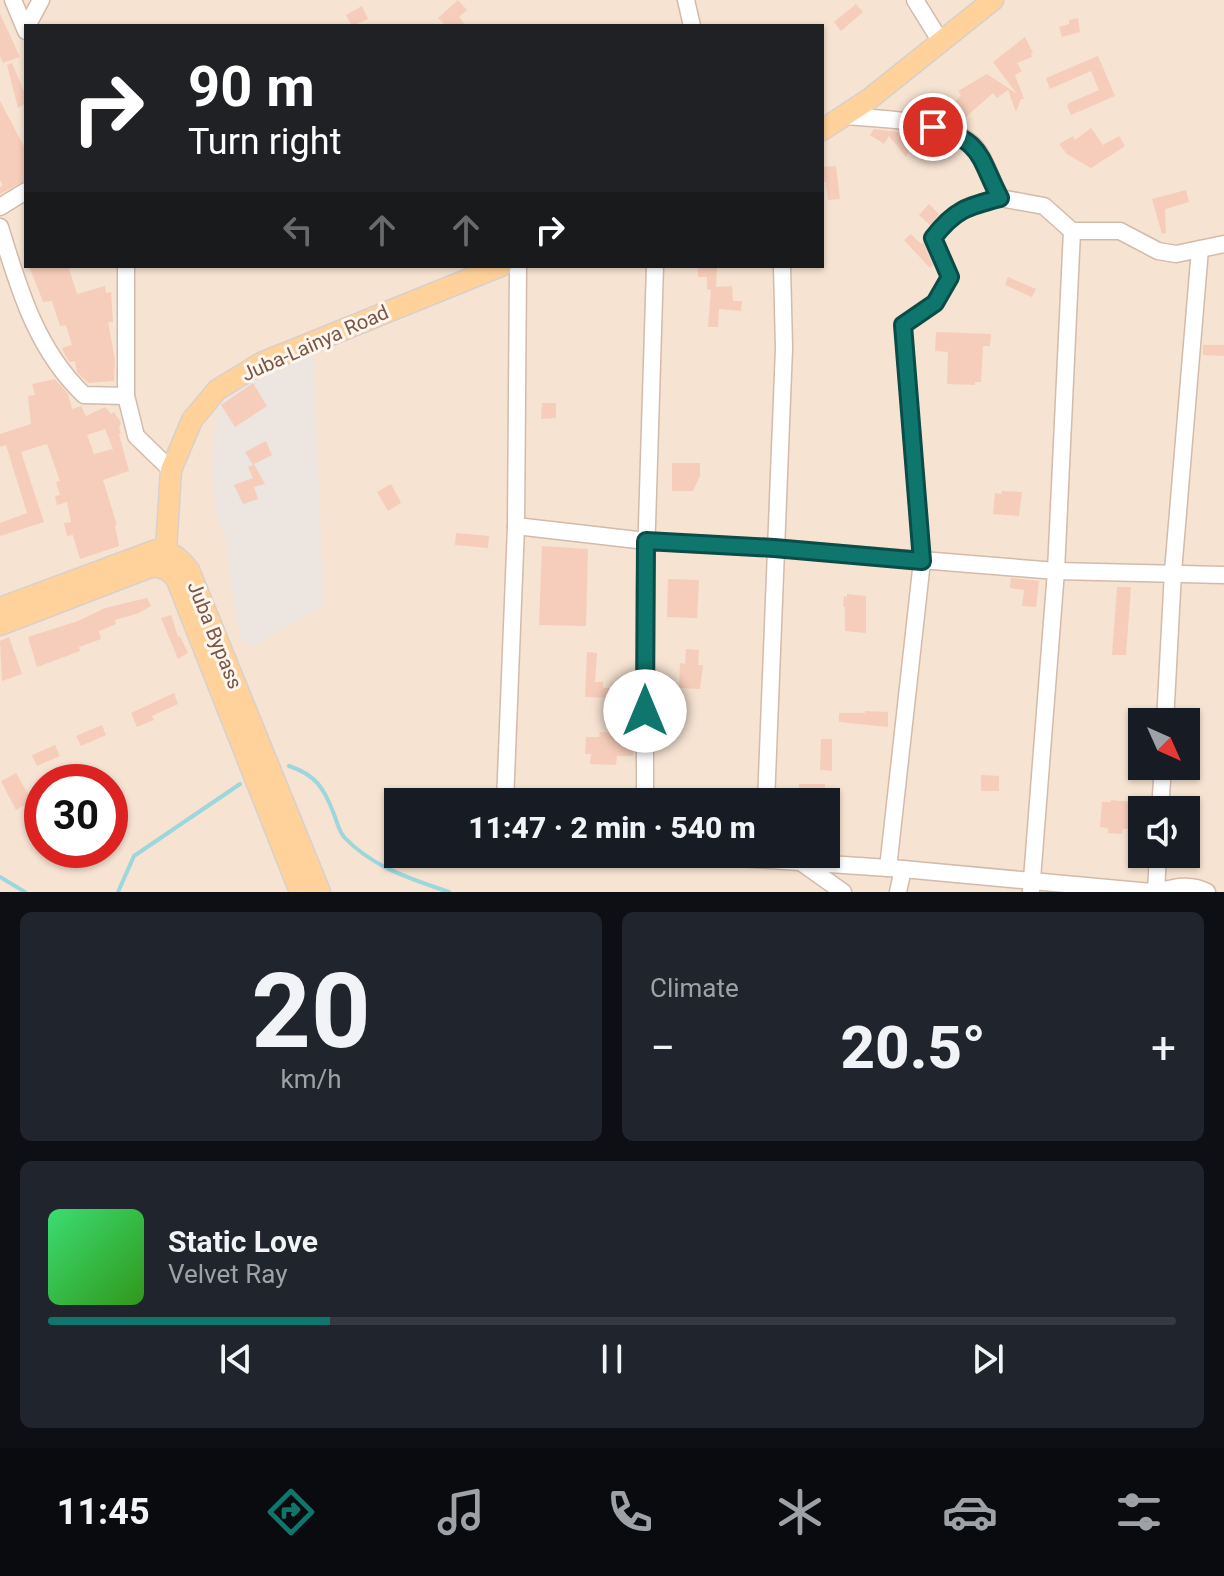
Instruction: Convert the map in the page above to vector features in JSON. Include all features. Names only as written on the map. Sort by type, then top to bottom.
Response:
[{"type":"main road","points":[[824,128],[845,116],[993,0]]},
{"type":"main road","name":"Juba-Lainya Road","points":[[182,574],[166,550],[171,470],[192,420],[203,404],[230,381],[274,358],[496,268]]},
{"type":"main road","points":[[171,470],[182,574]]},
{"type":"main road","points":[[111,567],[147,543],[157,531],[169,506]]},
{"type":"main road","points":[[0,608],[156,550],[166,550]]},
{"type":"main road","name":"Juba Bypass","points":[[0,625],[148,568],[157,566],[182,574],[311,888]]},
{"type":"street","points":[[13,0],[24,24]]},
{"type":"street","points":[[28,24],[41,0]]},
{"type":"street","points":[[686,0],[692,24]]},
{"type":"street","points":[[915,0],[941,42]]},
{"type":"street","points":[[845,116],[912,121],[953,133],[974,146],[1000,198]]},
{"type":"street","points":[[0,207],[24,192]]},
{"type":"street","points":[[898,892],[895,868],[922,561],[903,325],[935,303],[950,277],[933,238],[946,220],[967,206],[1000,198],[1044,206],[1072,231],[1120,231],[1158,251],[1176,254],[1224,244]]},
{"type":"street","points":[[0,227],[36,333],[76,387],[84,395],[126,396]]},
{"type":"street","points":[[1031,887],[1056,571],[1072,231]]},
{"type":"street","points":[[1166,708],[1173,572],[1200,249]]},
{"type":"street","points":[[126,268],[126,396],[136,436],[171,470]]},
{"type":"street","points":[[506,788],[516,526],[518,268]]},
{"type":"street","points":[[645,788],[646,541],[655,268]]},
{"type":"street","points":[[766,788],[784,348],[782,268]]},
{"type":"street","points":[[516,526],[646,541],[1056,571],[1224,575]]},
{"type":"street","points":[[840,864],[895,868],[1031,887],[1155,892],[1178,886],[1207,892]]},
{"type":"street","points":[[810,868],[843,892]]},
{"type":"street","points":[[1155,892],[1157,868]]},
{"type":"shaded area","points":[[0,0],[1224,0],[1224,892],[0,892]]},
{"type":"shaded area","points":[[313,350],[324,605],[250,648],[245,640],[242,642],[226,541],[217,518],[211,456],[219,401],[247,382]]},
{"type":"building","points":[[458,0],[467,10],[459,17],[464,24],[444,24],[438,18]]},
{"type":"building","points":[[856,4],[863,12],[841,31],[834,22]]},
{"type":"building","points":[[362,6],[368,19],[351,24],[346,15]]},
{"type":"building","points":[[0,14],[20,57],[3,63],[0,56]]},
{"type":"building","points":[[1078,18],[1080,32],[1062,37],[1059,27]]},
{"type":"building","points":[[1025,37],[1033,53],[1032,57],[1017,63],[1022,71],[1015,75],[1024,99],[1021,99],[1016,112],[1008,90],[997,98],[993,93],[959,123],[946,110],[961,96],[958,91],[987,74],[1017,94],[993,62]]},
{"type":"building","points":[[1098,56],[1115,96],[1071,115],[1067,106],[1069,103],[1099,90],[1091,71],[1050,89],[1046,78]]},
{"type":"building","points":[[12,63],[24,91],[24,104],[18,108],[7,65]]},
{"type":"building","points":[[0,101],[24,146],[24,181],[0,194],[3,185],[0,180]]},
{"type":"building","points":[[1091,128],[1103,145],[1119,136],[1125,146],[1091,168],[1067,154],[1059,144],[1073,136],[1075,140]]},
{"type":"building","points":[[874,129],[924,135],[928,138],[925,140],[929,147],[923,155],[911,145],[906,157],[889,136],[884,144],[870,135]]},
{"type":"building","points":[[836,166],[840,199],[828,200],[824,167]]},
{"type":"building","points":[[1186,190],[1189,202],[1165,209],[1166,233],[1162,234],[1152,199]]},
{"type":"building","points":[[929,204],[939,214],[930,225],[919,215]]},
{"type":"building","points":[[911,234],[921,244],[923,242],[933,265],[930,268],[904,240]]},
{"type":"building","points":[[30,268],[69,268],[77,294],[105,286],[106,293],[111,292],[113,322],[108,322],[115,360],[114,381],[88,383],[77,372],[75,361],[70,362],[62,348],[72,345],[66,325],[60,326],[52,301],[43,302]]},
{"type":"building","points":[[698,268],[717,268],[716,287],[732,286],[733,301],[742,301],[741,311],[719,309],[718,327],[708,327],[711,290],[707,289],[707,277],[698,277]]},
{"type":"building","points":[[1008,277],[1036,289],[1032,297],[1005,285]]},
{"type":"building","points":[[936,332],[991,334],[990,346],[983,346],[981,382],[975,382],[975,385],[947,384],[948,352],[935,351]]},
{"type":"building","points":[[1203,345],[1224,345],[1224,356],[1203,355]]},
{"type":"building","points":[[55,379],[68,394],[72,409],[81,406],[86,416],[105,407],[111,414],[114,412],[121,423],[119,434],[129,471],[103,480],[117,525],[119,546],[80,559],[73,535],[67,536],[64,523],[71,522],[67,502],[57,505],[55,496],[60,495],[56,482],[60,481],[47,444],[21,452],[44,522],[0,536],[0,523],[27,513],[6,445],[0,447],[0,434],[31,424],[28,396],[35,395],[32,384]],"holes":[[[105,429],[113,449],[94,454],[87,435]]]},
{"type":"building","points":[[253,383],[267,406],[235,427],[221,405]]},
{"type":"building","points":[[542,403],[556,403],[556,418],[541,419]]},
{"type":"building","points":[[266,441],[272,455],[254,464],[265,484],[254,487],[258,499],[243,504],[234,485],[253,478],[248,467],[253,465],[245,452]]},
{"type":"building","points":[[672,463],[700,463],[700,476],[693,491],[672,491]]},
{"type":"building","points":[[391,484],[401,503],[388,511],[377,492]]},
{"type":"building","points":[[1002,491],[1022,492],[1019,516],[993,514],[995,493],[1001,494]]},
{"type":"building","points":[[456,533],[489,536],[488,548],[455,545]]},
{"type":"building","points":[[542,546],[588,549],[586,626],[539,625]]},
{"type":"building","points":[[1011,578],[1039,581],[1036,607],[1022,606],[1024,590],[1010,588]]},
{"type":"building","points":[[668,579],[699,580],[697,618],[667,617]]},
{"type":"building","points":[[1117,587],[1131,587],[1126,655],[1112,655]]},
{"type":"building","points":[[847,594],[866,596],[866,633],[845,631],[843,606]]},
{"type":"building","points":[[147,598],[151,606],[115,620],[116,624],[99,631],[101,639],[79,647],[80,651],[37,667],[28,637],[78,621],[105,608]]},
{"type":"building","points":[[171,615],[178,637],[188,653],[178,659],[161,618]]},
{"type":"building","points":[[9,637],[22,674],[2,681],[0,641]]},
{"type":"building","points":[[686,649],[699,650],[698,665],[703,665],[700,689],[679,688],[680,663],[685,664]]},
{"type":"building","points":[[587,652],[597,653],[595,682],[603,682],[603,688],[634,688],[634,699],[585,697]]},
{"type":"building","points":[[174,693],[178,704],[137,727],[131,713]]},
{"type":"building","points":[[888,712],[888,727],[839,722],[839,713]]},
{"type":"building","points":[[102,725],[106,735],[81,746],[76,736]]},
{"type":"building","points":[[600,732],[618,733],[618,737],[634,739],[633,756],[617,756],[616,765],[590,764],[591,754],[585,754],[586,737],[599,737]]},
{"type":"building","points":[[821,739],[832,739],[832,771],[820,770]]},
{"type":"building","points":[[55,745],[60,756],[36,764],[32,755]]},
{"type":"building","points":[[16,773],[24,787],[24,806],[16,810],[1,781]]},
{"type":"building","points":[[981,775],[999,776],[999,791],[981,791]]},
{"type":"building","points":[[799,784],[825,784],[825,788],[799,788]]},
{"type":"building","points":[[1102,802],[1128,802],[1128,829],[1123,829],[1122,834],[1108,833],[1108,828],[1100,827]]},
{"type":"waterway","points":[[289,766],[318,784],[327,797],[342,835],[355,847],[393,871],[449,892]]},
{"type":"waterway","points":[[118,892],[134,856],[240,784]]},
{"type":"waterway","points":[[0,877],[25,892]]},
{"type":"route","points":[[645,711],[646,541],[922,561],[903,325],[935,303],[950,277],[945,259],[933,238],[946,220],[967,206],[1000,198],[974,146],[953,133],[933,127]]}]
